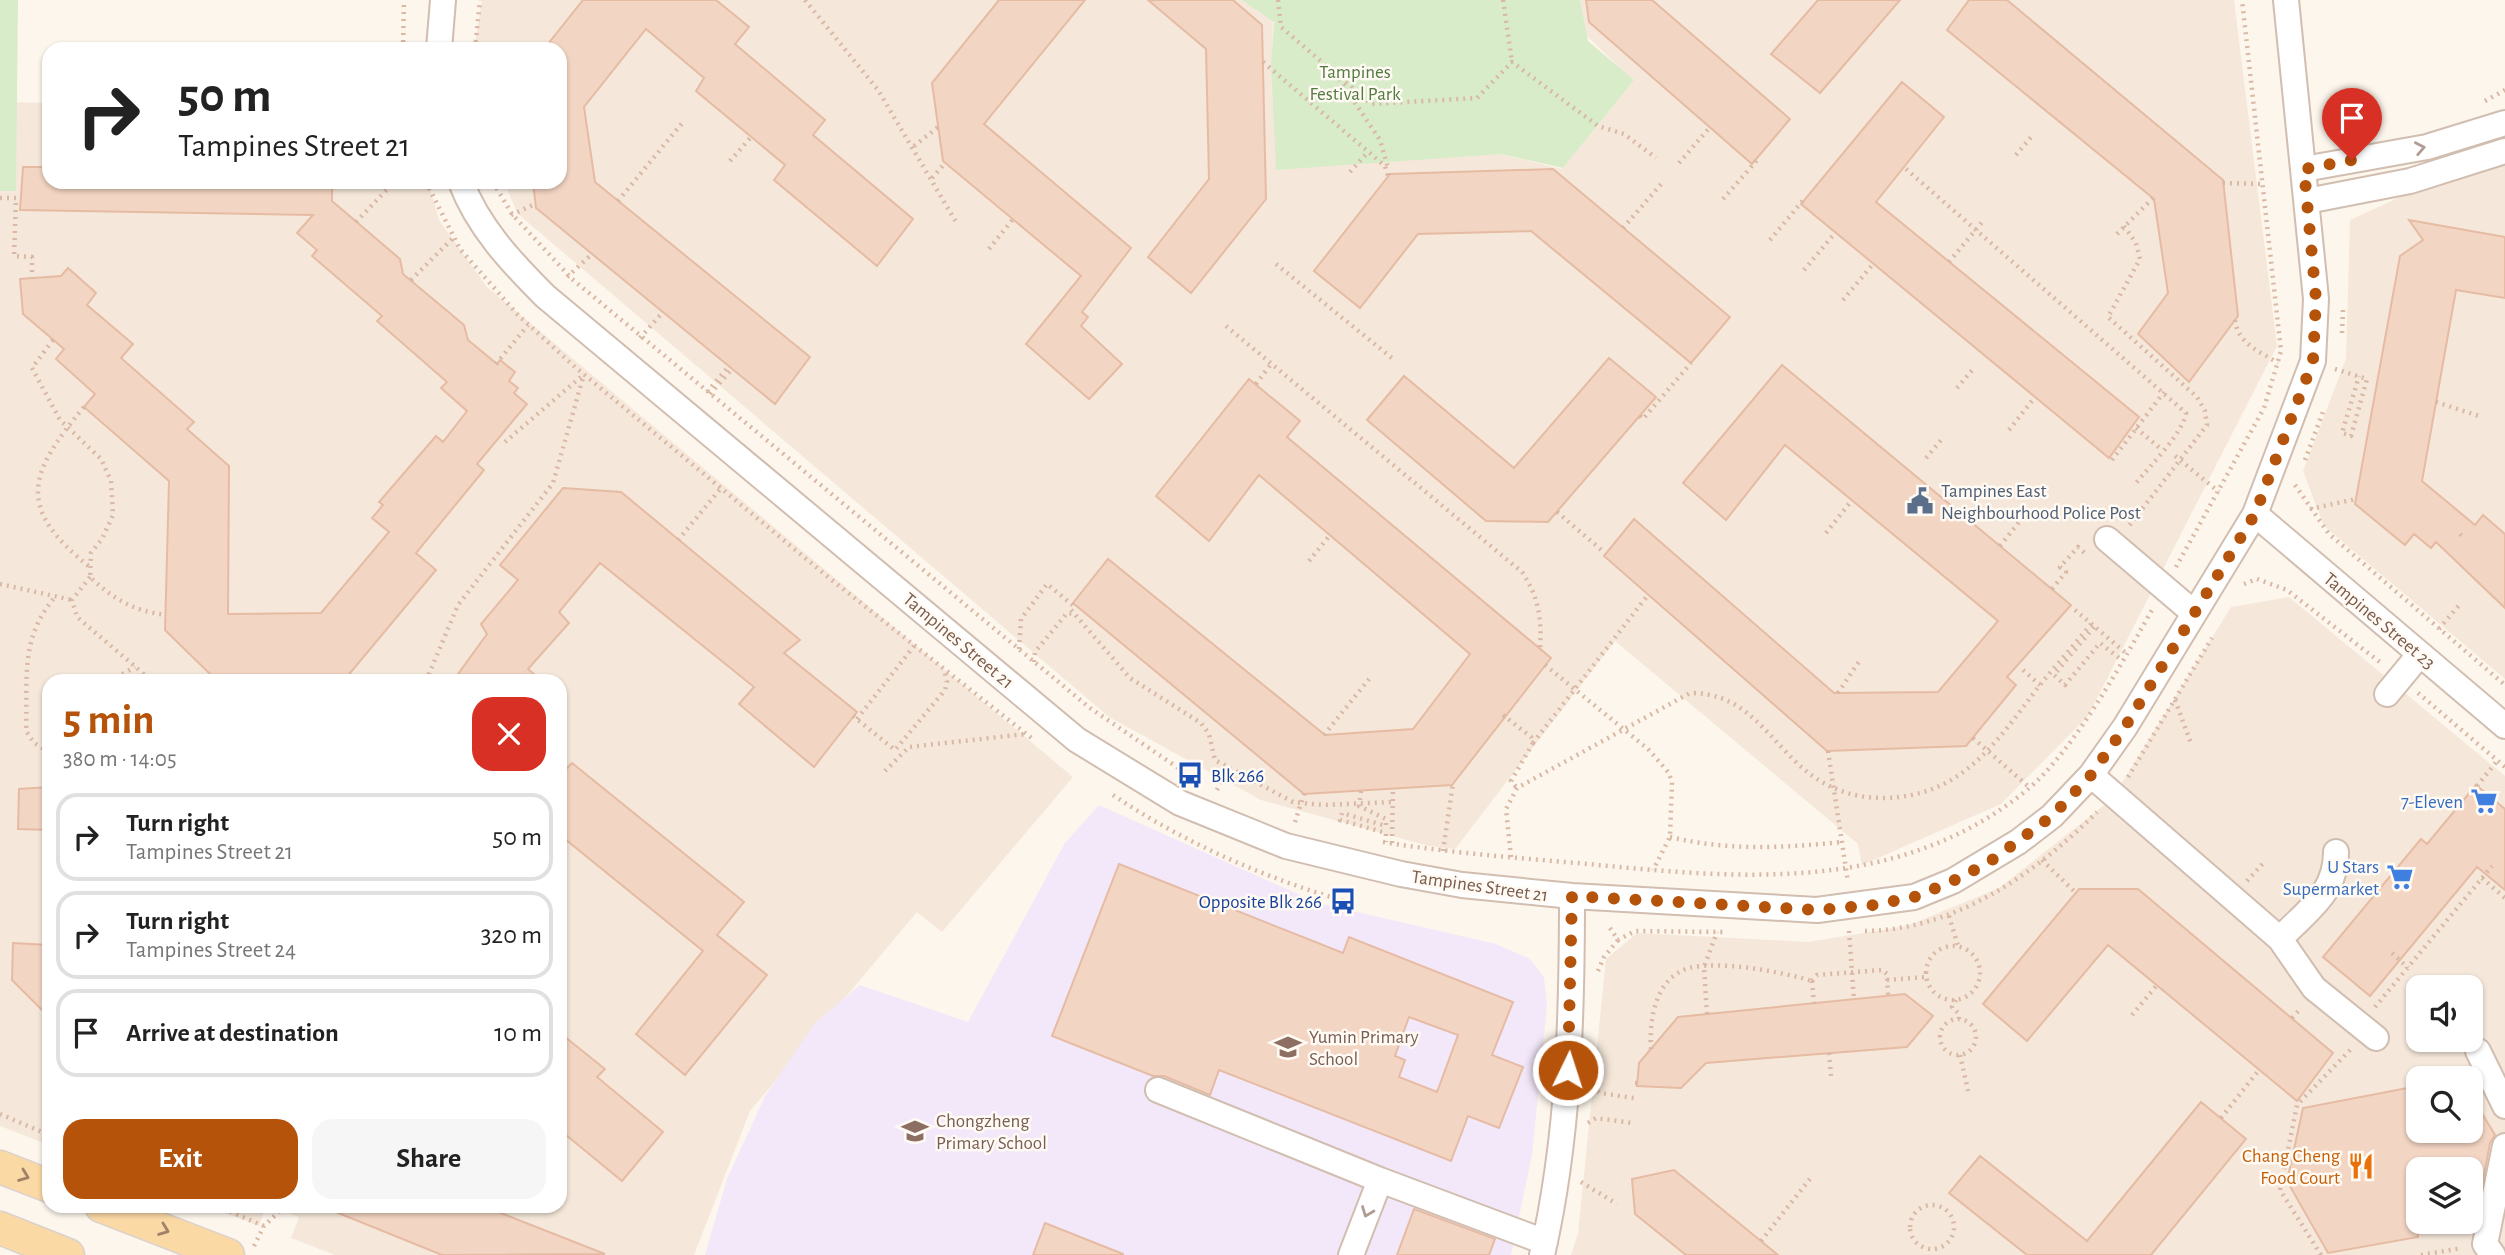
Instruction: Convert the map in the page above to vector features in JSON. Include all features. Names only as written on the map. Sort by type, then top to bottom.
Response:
[{"type":"main road","points":[[0,1167],[42,1183]]},
{"type":"main road","points":[[119,1213],[228,1255]]},
{"type":"main road","points":[[0,1228],[68,1255]]},
{"type":"street","points":[[440,42],[443,0]]},
{"type":"street","name":"Tampines Street 21","points":[[465,189],[485,227],[510,261],[545,296],[1077,740],[1180,803],[1286,846],[1450,883],[1572,896],[1817,910],[1914,897],[1953,881],[2018,842],[2052,816],[2091,775],[2125,727],[2255,514],[2313,361],[2316,299],[2286,0]]},
{"type":"street","points":[[2304,169],[2427,147],[2505,122]]},
{"type":"street","points":[[2307,201],[2410,181],[2505,151]]},
{"type":"street","name":"Tampines Street 23","points":[[2255,514],[2505,726]]},
{"type":"street","points":[[2117,534],[2164,587],[2194,613]]},
{"type":"street","points":[[2387,694],[2420,654]]},
{"type":"street","points":[[2091,775],[2280,939],[2314,988],[2376,1038]]},
{"type":"street","points":[[2280,939],[2327,888],[2336,872],[2336,852]]},
{"type":"street","name":"Tampines Street 21","points":[[1543,1249],[1560,1163],[1570,1047],[1572,896]]},
{"type":"street","points":[[2478,1052],[2505,1106]]},
{"type":"street","points":[[1158,1090],[1543,1249]]},
{"type":"street","points":[[2489,1249],[2505,1146]]},
{"type":"street","points":[[1351,1255],[1380,1180]]},
{"type":"path","points":[[403,42],[404,0]]},
{"type":"path","points":[[476,42],[480,0]]},
{"type":"path","points":[[805,0],[878,90],[914,146],[956,222]]},
{"type":"path","points":[[1278,0],[1281,27],[1371,104],[1477,98],[1512,62]]},
{"type":"path","points":[[1503,0],[1512,62],[1598,126],[1624,134],[1656,158]]},
{"type":"path","points":[[1374,840],[1443,851],[1653,870],[1755,876],[1837,871],[1927,849],[1989,818],[2030,788],[2066,745],[2122,663],[2220,492],[2264,408],[2281,351],[2242,0]]},
{"type":"path","points":[[1263,62],[1388,169]]},
{"type":"path","points":[[1335,74],[1380,140],[1388,176]]},
{"type":"path","points":[[2324,109],[2337,124],[2355,131],[2372,132]]},
{"type":"path","points":[[618,201],[682,122]]},
{"type":"path","points":[[914,146],[938,127]]},
{"type":"path","points":[[1679,163],[1710,127]]},
{"type":"path","points":[[730,161],[751,136]]},
{"type":"path","points":[[2016,155],[2032,136]]},
{"type":"path","points":[[1350,172],[1368,152]]},
{"type":"path","points":[[1723,199],[1758,159]]},
{"type":"path","points":[[932,178],[946,163]]},
{"type":"path","points":[[1906,169],[2164,392],[2186,416],[2163,450],[2136,483],[2133,481]]},
{"type":"path","points":[[1623,228],[1663,182]]},
{"type":"path","points":[[2223,183],[2263,184]]},
{"type":"path","points":[[356,222],[387,189]]},
{"type":"path","points":[[430,189],[454,237],[498,295],[528,324],[584,374],[957,681]]},
{"type":"path","points":[[497,189],[512,214],[572,279],[710,394],[1090,708],[1199,782],[1225,793]]},
{"type":"path","points":[[0,198],[16,198],[14,256],[32,257],[32,278]]},
{"type":"path","points":[[1770,240],[1805,198]]},
{"type":"path","points":[[2116,234],[2153,198]]},
{"type":"path","points":[[512,214],[535,204]]},
{"type":"path","points":[[989,249],[1013,219]]},
{"type":"path","points":[[1949,262],[1983,222]]},
{"type":"path","points":[[2117,534],[2204,432],[2207,418],[2202,405],[2108,317],[2140,259],[2136,243],[2124,226]]},
{"type":"path","points":[[1804,270],[1835,233]]},
{"type":"path","points":[[411,280],[454,237]]},
{"type":"path","points":[[572,271],[592,254]]},
{"type":"path","points":[[1276,264],[1393,359]]},
{"type":"path","points":[[1843,300],[1873,264]]},
{"type":"path","points":[[644,333],[663,312]]},
{"type":"path","points":[[2235,320],[2238,332],[2249,345],[2277,363]]},
{"type":"path","points":[[496,364],[528,324]]},
{"type":"path","points":[[1226,326],[1522,572],[1531,585],[1541,612],[1540,650]]},
{"type":"path","points":[[53,340],[32,369],[60,420],[101,459],[111,481],[113,515],[102,540],[91,553],[90,577],[72,600]]},
{"type":"path","points":[[1640,416],[1643,419],[1691,363]]},
{"type":"path","points":[[1256,384],[1271,364]]},
{"type":"path","points":[[710,394],[730,368],[711,387]]},
{"type":"path","points":[[1957,388],[1974,368]]},
{"type":"path","points":[[2337,369],[2359,376],[2367,379],[2351,436],[2342,433],[2359,376]]},
{"type":"path","points":[[505,442],[584,374]]},
{"type":"path","points":[[429,674],[458,605],[553,483],[584,374]]},
{"type":"path","points":[[2112,460],[2164,392]]},
{"type":"path","points":[[2009,430],[2035,397]]},
{"type":"path","points":[[2435,402],[2479,416]]},
{"type":"path","points":[[85,407],[52,446],[36,488],[43,519],[68,549],[90,568]]},
{"type":"path","points":[[2136,428],[2163,450]]},
{"type":"path","points":[[1926,458],[1942,439]]},
{"type":"path","points":[[2175,456],[2220,492]]},
{"type":"path","points":[[2295,485],[2329,534],[2505,684]]},
{"type":"path","points":[[678,540],[722,487]]},
{"type":"path","points":[[2310,509],[2356,499]]},
{"type":"path","points":[[1826,533],[1852,500]]},
{"type":"path","points":[[1557,512],[1605,554]]},
{"type":"path","points":[[2000,546],[2027,512]]},
{"type":"path","points":[[1309,561],[1330,535]]},
{"type":"path","points":[[2052,589],[2066,572],[2060,567],[2078,547]]},
{"type":"path","points":[[90,577],[111,597],[144,612],[166,615]]},
{"type":"path","points":[[0,584],[72,600]]},
{"type":"path","points":[[1019,650],[1021,620],[1047,584],[1073,609],[1130,678],[1201,723],[1209,734],[1215,760],[1276,795],[1301,803],[1392,803]]},
{"type":"path","points":[[1517,788],[1511,781],[1533,743],[1648,595]]},
{"type":"path","points":[[42,748],[34,743],[26,731],[30,636],[40,614],[56,596]]},
{"type":"path","points":[[72,600],[77,617],[144,674]]},
{"type":"path","points":[[2439,629],[2460,604]]},
{"type":"path","points":[[1034,662],[1033,655],[1073,609]]},
{"type":"path","points":[[2075,610],[2127,654]]},
{"type":"path","points":[[2093,626],[2054,675],[2065,685],[2100,643],[2122,663]]},
{"type":"path","points":[[1511,857],[1506,809],[1517,788],[1690,693],[1717,695],[1749,713],[1793,759],[1834,790],[1873,798],[1925,791],[1949,782],[1988,751],[2040,685],[2093,626]]},
{"type":"path","points":[[914,646],[855,718],[895,750],[945,690],[947,676],[940,667]]},
{"type":"path","points":[[1838,693],[1860,660]]},
{"type":"path","points":[[1545,665],[1657,757],[1669,773],[1672,782],[1670,837],[1653,870]]},
{"type":"path","points":[[122,674],[135,667]]},
{"type":"path","points":[[2023,670],[2040,685]]},
{"type":"path","points":[[1324,735],[1369,679]]},
{"type":"path","points":[[2075,834],[2114,795],[2134,769],[2179,693]]},
{"type":"path","points":[[2175,700],[2192,746]]},
{"type":"path","points":[[1503,715],[1531,737],[1533,743]]},
{"type":"path","points":[[885,771],[909,747],[1027,735]]},
{"type":"path","points":[[1973,738],[2030,788]]},
{"type":"path","points":[[1828,751],[1845,864]]},
{"type":"path","points":[[2477,786],[2497,761]]},
{"type":"path","points":[[1217,790],[1228,767]]},
{"type":"path","points":[[1443,851],[1453,783]]},
{"type":"path","points":[[1389,843],[1393,789]]},
{"type":"path","points":[[1359,803],[1361,791]]},
{"type":"path","points":[[1295,822],[1304,794]]},
{"type":"path","points":[[1359,803],[1386,819],[1386,826],[1342,813],[1340,820],[1386,833],[1389,843]]},
{"type":"path","points":[[1287,818],[1306,825]]},
{"type":"path","points":[[1670,837],[1731,848],[1790,848],[1842,842]]},
{"type":"path","points":[[2042,860],[2076,893]]},
{"type":"path","points":[[2370,1013],[2492,866]]},
{"type":"path","points":[[2482,878],[2505,898]]},
{"type":"path","points":[[1949,916],[1958,946]]},
{"type":"path","points":[[1849,931],[1854,1000]]},
{"type":"path","points":[[1707,1014],[1704,967],[1717,932]]},
{"type":"path","points":[[1957,1000],[1940,997],[1933,992],[1926,977],[1929,960],[1934,953],[1949,946],[1958,946],[1973,954],[1980,970],[1977,986],[1952,1006],[1959,1014],[1959,1019]]},
{"type":"path","points":[[2392,953],[2408,968]]},
{"type":"path","points":[[1651,1049],[1651,1015],[1663,990],[1682,972],[1704,967],[1765,970],[1812,981]]},
{"type":"path","points":[[1814,1004],[1812,981],[1817,975],[1883,970],[1888,996]]},
{"type":"path","points":[[1887,980],[1926,977]]},
{"type":"path","points":[[2132,1015],[2157,985]]},
{"type":"path","points":[[1959,1019],[1968,1022],[1977,1036],[1973,1048],[1960,1055],[1945,1050],[1941,1039],[1944,1027],[1959,1019]]},
{"type":"path","points":[[2321,1255],[2280,1190],[2297,1105],[2355,1044],[2376,1038]]},
{"type":"path","points":[[1829,1054],[1831,1076]]},
{"type":"path","points":[[1960,1055],[1969,1095]]},
{"type":"path","points":[[2221,1118],[2259,1070]]},
{"type":"path","points":[[1591,1083],[1600,1093],[1634,1098]]},
{"type":"path","points":[[0,1114],[42,1132]]},
{"type":"path","points":[[1588,1124],[1595,1118],[1632,1123]]},
{"type":"path","points":[[1761,1241],[1813,1175]]},
{"type":"path","points":[[1581,1182],[1617,1204]]},
{"type":"path","points":[[1925,1206],[1939,1206],[1953,1222],[1953,1234],[1941,1247],[1921,1246],[1912,1235],[1913,1214],[1925,1206]]},
{"type":"path","points":[[233,1213],[264,1226]]},
{"type":"path","points":[[250,1255],[264,1226],[278,1213]]},
{"type":"path","points":[[2421,1255],[2489,1249]]},
{"type":"shaded area","points":[[482,0],[1246,0],[1273,20],[1272,62],[1438,156],[1500,154],[1562,169],[1633,81],[1584,33],[1579,0],[2234,0],[2277,346],[2088,716],[2001,804],[1862,865],[1858,844],[1615,641],[1455,849],[1429,846],[1261,800],[1109,717],[518,214],[507,189],[567,189],[567,42],[475,42]]},
{"type":"shaded area","points":[[0,102],[42,103],[42,189],[430,189],[439,220],[487,287],[1073,777],[942,932],[917,912],[750,1111],[694,1255],[335,1255],[291,1238],[299,1217],[289,1213],[567,1213],[567,674],[42,674],[42,1142],[0,1126]]},
{"type":"shaded area","points":[[2505,149],[2505,679],[2324,526],[2303,471],[2346,359],[2350,220]]},
{"type":"shaded area","points":[[2289,597],[2505,776],[2505,1255],[1571,1255],[1578,1233],[1606,959],[1637,933],[1808,942],[1907,926],[1999,888],[2112,799],[2231,607]]},
{"type":"shaded area","name":"Yumin Primary School","points":[[1099,805],[1318,903],[1496,944],[1530,959],[1544,977],[1547,1005],[1532,1155],[1511,1255],[705,1255],[727,1179],[765,1096],[815,1023],[860,985],[968,1022],[1065,843]]},
{"type":"shaded area","points":[[225,1213],[264,1213],[259,1226]]},
{"type":"green space","points":[[0,0],[18,0],[16,191],[0,191]]},
{"type":"green space","name":"Tampines Festival Park","points":[[1242,0],[1580,0],[1588,41],[1634,80],[1563,168],[1501,154],[1276,170],[1271,63],[1274,22]]},
{"type":"building","points":[[583,0],[716,0],[749,27],[735,44],[825,120],[813,135],[913,219],[877,266],[774,180],[785,165],[696,91],[704,78],[646,29],[584,107],[595,182],[810,357],[775,404],[536,208],[534,189],[567,189],[567,42],[550,42]]},
{"type":"building","points":[[999,0],[1085,0],[984,124],[1131,248],[1082,312],[1088,317],[1081,326],[1122,364],[1089,399],[1026,344],[1081,276],[943,161],[932,83]]},
{"type":"building","points":[[1148,0],[1233,0],[1262,25],[1266,199],[1191,293],[1148,257],[1209,179],[1206,49]]},
{"type":"building","points":[[1586,0],[1652,0],[1790,119],[1752,164],[1589,22]]},
{"type":"building","points":[[1818,0],[1900,0],[1820,93],[1771,54]]},
{"type":"building","points":[[1969,0],[2007,0],[2223,180],[2238,316],[2189,382],[2138,334],[2168,293],[2154,199],[1947,30]]},
{"type":"building","points":[[1902,82],[1944,117],[1876,202],[2139,417],[2109,458],[1801,204]]},
{"type":"building","points":[[23,167],[42,167],[42,189],[332,189],[332,201],[400,259],[403,274],[464,325],[468,340],[497,364],[500,360],[515,372],[509,381],[518,388],[514,393],[527,404],[477,464],[484,470],[416,553],[436,570],[349,674],[210,674],[165,630],[169,481],[84,407],[95,394],[56,359],[64,349],[23,314],[20,279],[61,276],[68,268],[96,293],[87,305],[133,344],[121,358],[194,422],[187,429],[229,466],[228,614],[321,613],[389,532],[372,518],[383,505],[379,502],[436,436],[443,442],[467,411],[441,388],[447,382],[377,321],[382,316],[312,256],[317,250],[297,233],[313,215],[20,210]]},
{"type":"building","points":[[1553,169],[1730,317],[1691,363],[1531,231],[1418,234],[1360,308],[1314,271],[1390,174]]},
{"type":"building","points":[[2409,220],[2505,237],[2505,298],[2456,290],[2422,481],[2475,525],[2483,515],[2505,534],[2505,608],[2436,542],[2431,548],[2414,534],[2405,545],[2355,504],[2400,256],[2423,240]]},
{"type":"building","points":[[1609,358],[1656,397],[1548,522],[1486,521],[1367,420],[1404,376],[1514,468]]},
{"type":"building","points":[[1782,365],[2071,605],[2007,677],[2016,685],[1966,746],[1827,751],[1604,556],[1634,519],[1834,693],[1938,692],[1998,621],[1785,445],[1726,520],[1683,483]]},
{"type":"building","points":[[1249,379],[1300,421],[1287,437],[1551,658],[1452,785],[1304,794],[1073,603],[1108,559],[1325,735],[1413,729],[1470,654],[1259,475],[1209,541],[1156,496]]},
{"type":"building","points":[[563,488],[621,492],[800,640],[784,653],[857,712],[814,767],[739,704],[754,687],[600,563],[559,612],[569,623],[528,669],[534,674],[458,674],[487,634],[481,624],[518,580],[500,565]]},
{"type":"building","points":[[572,763],[744,902],[717,935],[767,975],[685,1075],[636,1034],[703,951],[567,841],[567,768]]},
{"type":"building","points":[[2476,785],[2505,809],[2505,890],[2477,867],[2370,996],[2323,957],[2421,839],[2427,844]]},
{"type":"building","points":[[42,787],[42,830],[18,829],[19,789]]},
{"type":"building","points":[[1119,864],[1343,953],[1349,937],[1513,1002],[1492,1055],[1523,1067],[1499,1128],[1468,1116],[1451,1161],[1219,1070],[1210,1095],[1164,1076],[1153,1076],[1052,1036]],"holes":[[[1409,1017],[1458,1035],[1437,1092],[1399,1077],[1405,1060],[1395,1056]]]},
{"type":"building","points":[[2079,889],[2138,889],[2333,1053],[2297,1101],[2108,945],[2027,1041],[1983,1004]]},
{"type":"building","points":[[13,943],[42,945],[42,1010],[12,980]]},
{"type":"building","points":[[1905,994],[1933,1016],[1907,1047],[1706,1063],[1681,1088],[1637,1086],[1639,1063],[1678,1017]]},
{"type":"building","points":[[567,1039],[605,1069],[597,1077],[663,1132],[622,1181],[567,1136]]},
{"type":"building","points":[[2406,1088],[2406,1143],[2483,1143],[2483,1115],[2495,1135],[2490,1143],[2483,1180],[2483,1157],[2406,1157],[2406,1234],[2418,1234],[2418,1237],[2328,1253],[2287,1181],[2303,1108]]},
{"type":"building","points":[[2201,1102],[2246,1139],[2151,1255],[2027,1255],[1949,1193],[1980,1156],[2087,1241]]},
{"type":"building","points":[[1674,1170],[1778,1255],[1686,1255],[1635,1214],[1632,1179]]},
{"type":"building","points":[[1414,1209],[1495,1239],[1489,1255],[1397,1255]]},
{"type":"building","points":[[338,1213],[501,1213],[605,1254],[442,1255]]},
{"type":"building","points":[[1045,1223],[1123,1254],[1123,1255],[1033,1255]]},
{"type":"place","name":"Tampines East Neighbourhood Police Post","points":[[1920,501]]},
{"type":"place","name":"Blk 266","points":[[1190,775]]},
{"type":"place","name":"7-Eleven","points":[[2484,801]]},
{"type":"place","name":"U Stars Supermarket","points":[[2400,877]]},
{"type":"place","name":"Opposite Blk 266","points":[[1343,901]]},
{"type":"place","name":"Yumin Primary School","points":[[1288,1047]]},
{"type":"place","name":"Chongzheng Primary School","points":[[915,1131]]},
{"type":"place","name":"Chang Cheng Food Court","points":[[2361,1166]]},
{"type":"route","points":[[1568,1070],[1572,997],[1572,896],[1817,910],[1874,905],[1914,897],[1988,863],[2052,816],[2091,775],[2125,727],[2255,514],[2313,361],[2316,299],[2304,169],[2352,160]]}]
